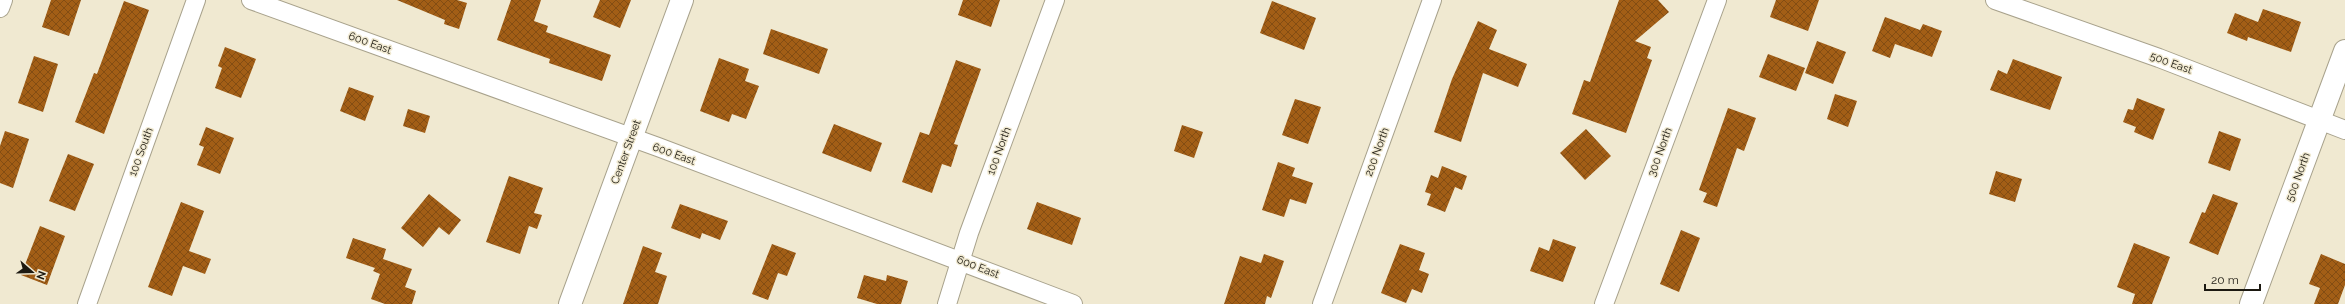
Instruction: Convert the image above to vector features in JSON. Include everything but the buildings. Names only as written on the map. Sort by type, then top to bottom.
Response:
[{"type":"street","points":[[0,8],[3,0]]},
{"type":"street","name":"100 South","points":[[87,304],[196,0]]},
{"type":"street","name":"600 East","points":[[251,0],[632,138],[960,260],[1073,304]]},
{"type":"street","name":"Center Street","points":[[570,304],[682,0]]},
{"type":"street","name":"100 North","points":[[948,304],[960,260],[1055,0]]},
{"type":"street","name":"200 North","points":[[1322,304],[1432,0]]},
{"type":"street","name":"300 North","points":[[1604,304],[1717,0]]},
{"type":"street","name":"500 East","points":[[1995,0],[2159,58],[2345,130]]},
{"type":"street","name":"500 North","points":[[2251,304],[2345,51]]}]
